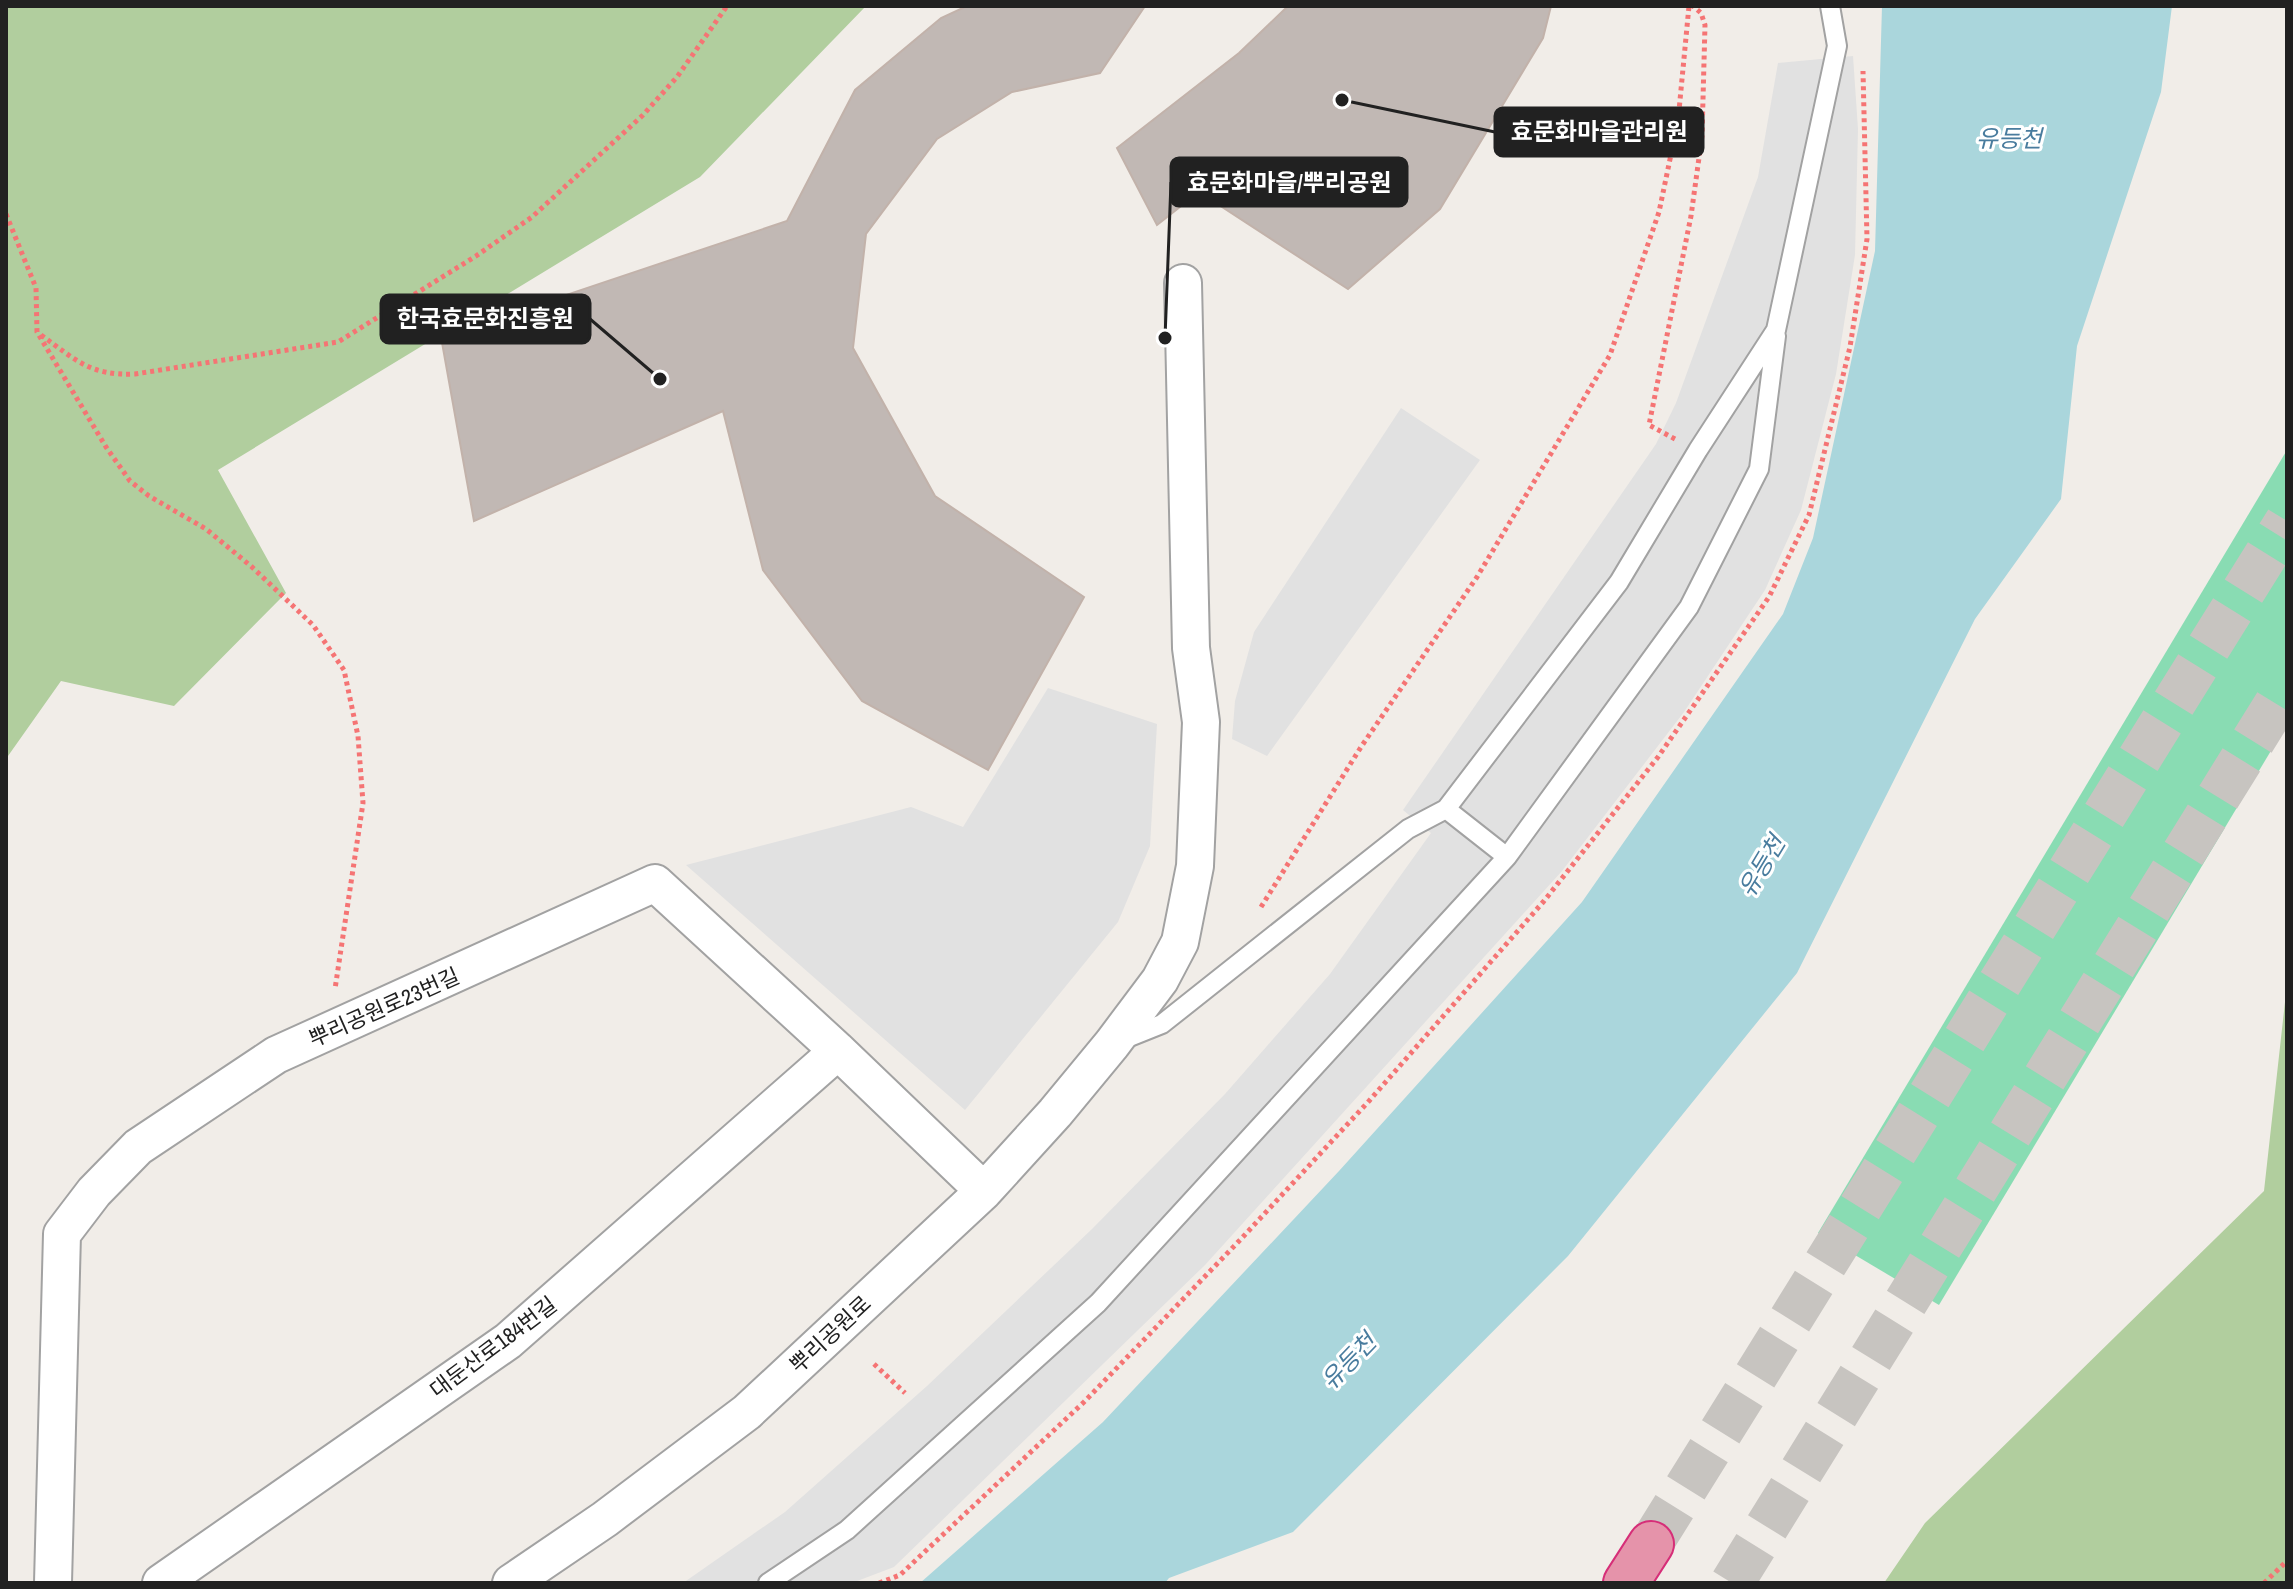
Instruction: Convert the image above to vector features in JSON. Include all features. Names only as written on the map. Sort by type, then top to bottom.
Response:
[{"type":"highway","points":[[1626,1583],[1651,1544]]},
{"type":"street","name":"뿌리공원로","points":[[511,1583],[605,1519],[747,1412],[984,1191],[1112,1044],[1160,980],[1180,942],[1195,866],[1201,722],[1191,648],[1183,283]]},
{"type":"street","name":"뿌리공원로23번길","points":[[53,1583],[62,1234],[94,1192],[138,1147],[276,1055],[655,883],[838,1051],[984,1191]]},
{"type":"street","name":"대둔산로184번길","points":[[161,1583],[508,1341],[838,1051]]},
{"type":"lane","points":[[768,1583],[847,1530],[1098,1303],[1507,857],[1689,607],[1759,469],[1776,330],[1837,46],[1830,6]]},
{"type":"lane","points":[[1112,1044],[1162,1024],[1408,829],[1446,809],[1619,582],[1698,450],[1776,330]]},
{"type":"lane","points":[[1446,809],[1507,857]]},
{"type":"path","points":[[37,332],[83,364],[111,375],[135,374],[338,342],[476,256],[532,217],[643,115],[677,77],[727,6]]},
{"type":"path","points":[[1253,920],[1361,747],[1477,577],[1610,355],[1659,212],[1678,121],[1691,6],[1701,13],[1705,25],[1702,136],[1691,216],[1649,425],[1698,450]]},
{"type":"path","points":[[6,214],[36,288],[37,332],[130,481],[149,496],[206,529],[252,567],[313,625],[344,670],[358,736],[363,803],[327,1033]]},
{"type":"path","points":[[874,1364],[905,1393]]},
{"type":"path","points":[[2264,1583],[2287,1561]]},
{"type":"green space","points":[[6,6],[866,6],[700,177],[218,470],[286,593],[174,706],[61,681],[8,756],[6,777]]},
{"type":"green space","points":[[2287,450],[2287,724],[1939,1305],[1818,1233]]},
{"type":"green space","points":[[2287,984],[2287,1583],[1884,1583],[1925,1523],[2264,1191]]},
{"type":"shaded area","points":[[1853,56],[1858,129],[1855,255],[1836,374],[1801,510],[1765,590],[1684,712],[1562,871],[1205,1265],[894,1567],[852,1583],[683,1583],[785,1512],[927,1386],[1092,1229],[1225,1094],[1330,974],[1431,833],[1403,810],[1656,444],[1676,403],[1758,177],[1778,63]]},
{"type":"shaded area","points":[[1401,408],[1480,460],[1267,756],[1232,739],[1235,701],[1254,632]]},
{"type":"shaded area","points":[[1048,688],[1157,724],[1150,846],[1118,922],[965,1110],[686,865],[911,807],[963,827]]},
{"type":"water","name":"유등천","points":[[1882,6],[2172,6],[2161,92],[2077,346],[2061,499],[1975,619],[1797,973],[1568,1256],[1293,1532],[1169,1578],[1165,1583],[920,1583],[1103,1422],[1339,1171],[1582,902],[1783,614],[1813,538],[1875,251]]},
{"type":"building","points":[[967,6],[1145,6],[1100,73],[1012,92],[937,139],[866,234],[853,348],[935,496],[1084,597],[988,770],[862,701],[763,570],[723,411],[474,521],[441,337],[787,221],[855,90],[941,18]]},
{"type":"building","points":[[1288,6],[1551,6],[1543,38],[1440,209],[1348,289],[1199,192],[1157,225],[1117,148],[1239,53]]},
{"type":"tunnel","points":[[1651,1544],[2287,521]]},
{"type":"tunnel","points":[[1732,1583],[2287,686]]},
{"type":"place","name":"효문화마을관리원","points":[[1342,100]]},
{"type":"place","name":"효문화마을/뿌리공원","points":[[1165,338]]},
{"type":"place","name":"한국효문화진흥원","points":[[660,379]]}]
